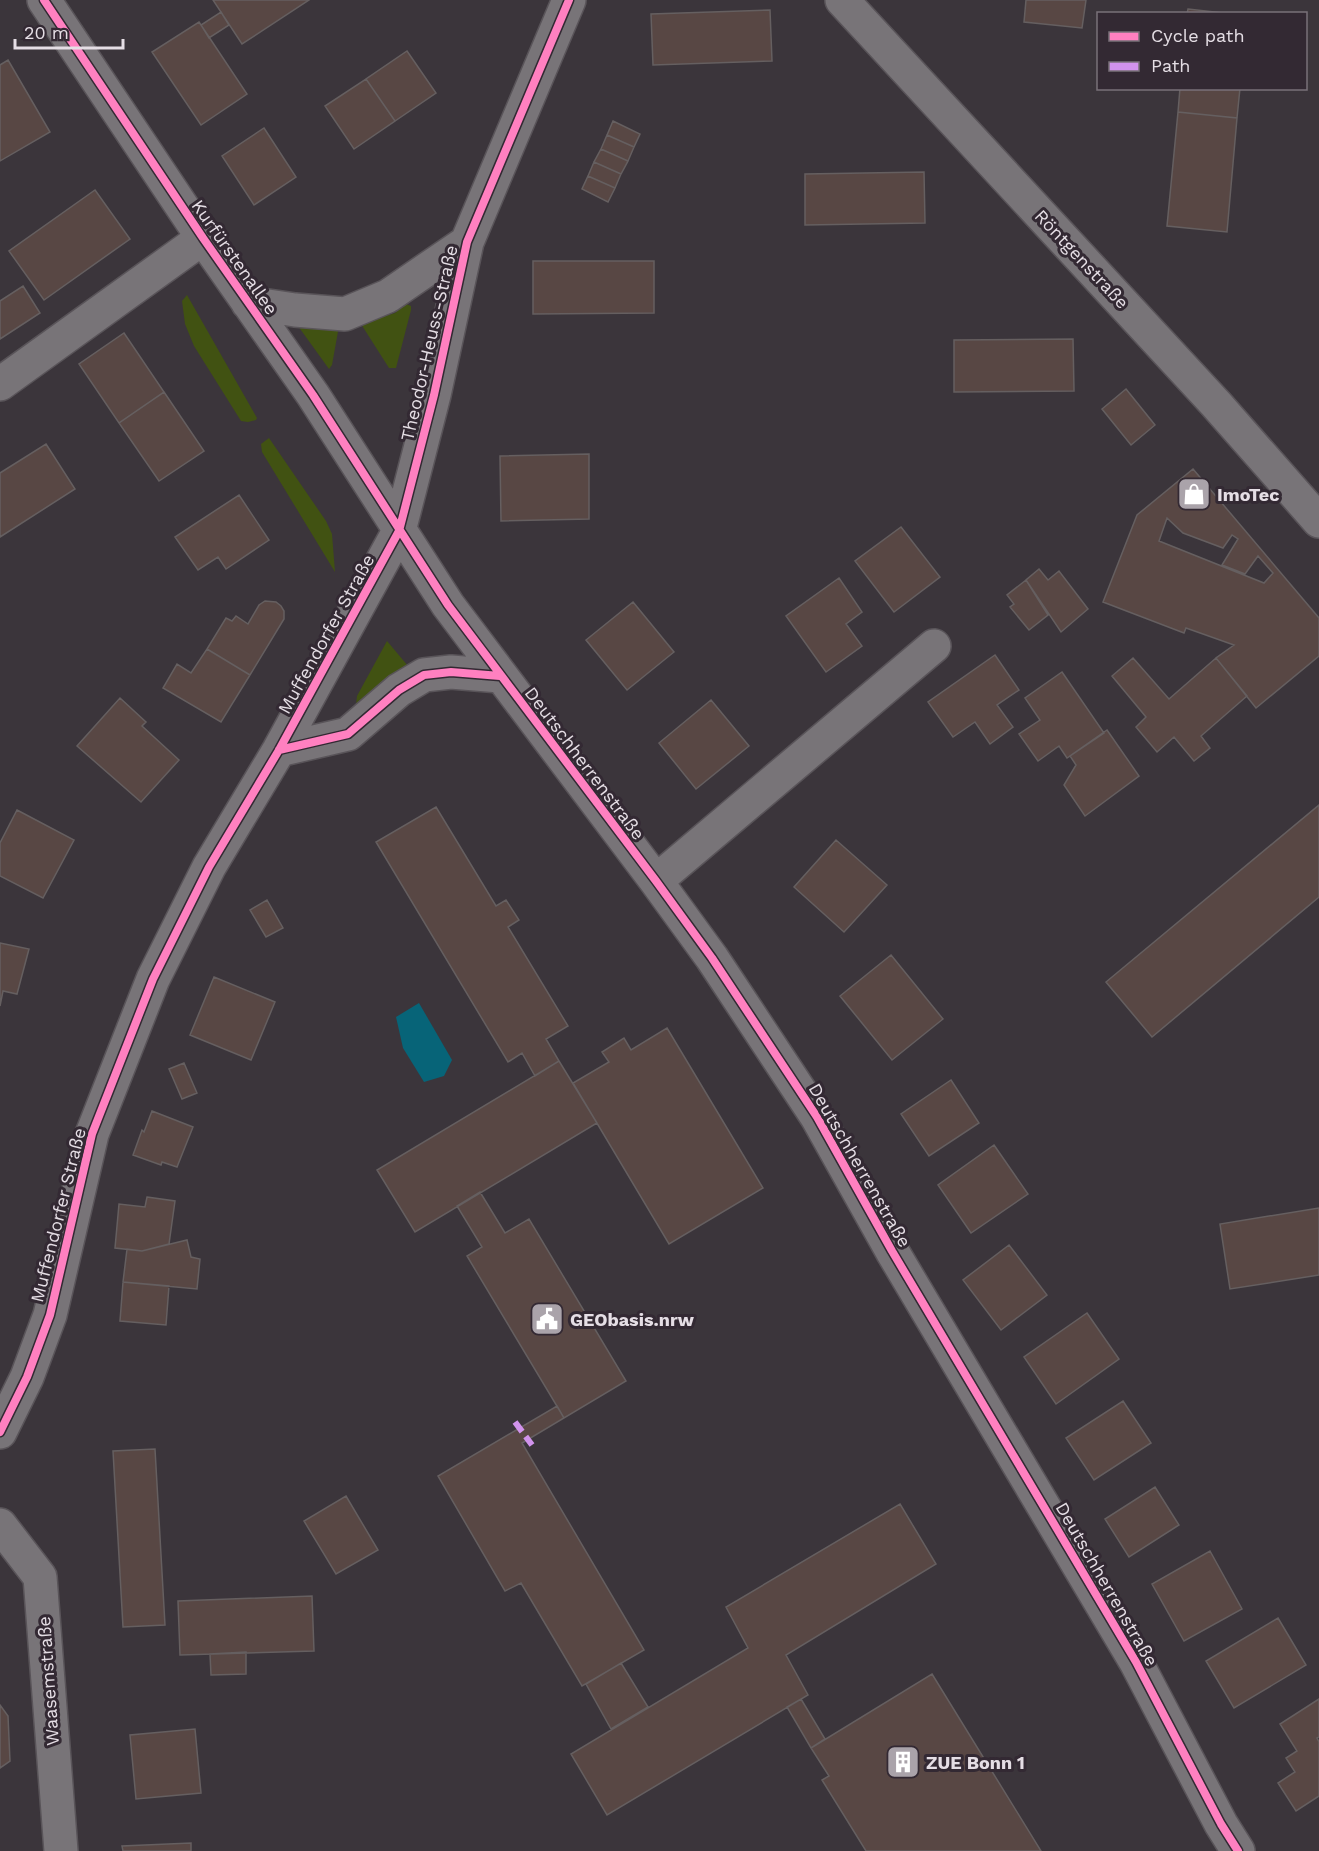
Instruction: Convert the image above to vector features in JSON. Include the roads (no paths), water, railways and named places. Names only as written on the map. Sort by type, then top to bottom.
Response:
[{"type":"street","name":"Kurfürstenallee","points":[[44,0],[203,238],[313,395],[399,531]]},
{"type":"street","name":"Theodor-Heuss-Straße","points":[[399,531],[434,395],[467,242],[569,0]]},
{"type":"street","name":"Röntgenstraße","points":[[842,0],[1216,404],[1319,521]]},
{"type":"street","name":"Kurfürstenallee","points":[[0,384],[203,238]]},
{"type":"street","name":"Theodor-Heuss-Straße","points":[[249,303],[345,314],[388,296],[467,242]]},
{"type":"street","name":"Deutschherrenstraße","points":[[399,531],[448,606],[712,958],[817,1117],[892,1251],[1136,1662],[1221,1824],[1238,1851]]},
{"type":"street","name":"Muffendorfer Straße","points":[[0,1432],[27,1377],[50,1315],[92,1134],[153,979],[210,867],[279,750],[399,531]]},
{"type":"street","points":[[656,881],[934,646]]},
{"type":"street","points":[[279,750],[348,734],[399,690],[424,675],[451,672],[500,676]]},
{"type":"street","name":"Waasemstraße","points":[[0,1525],[40,1576],[61,1851]]},
{"type":"water","points":[[419,1003],[452,1060],[444,1076],[424,1082],[403,1048],[396,1017]]},
{"type":"place","name":"ImoTec","points":[[1194,494]]},
{"type":"place","name":"GEObasis.nrw","points":[[547,1319]]},
{"type":"place","name":"ZUE Bonn 1","points":[[903,1762]]}]
